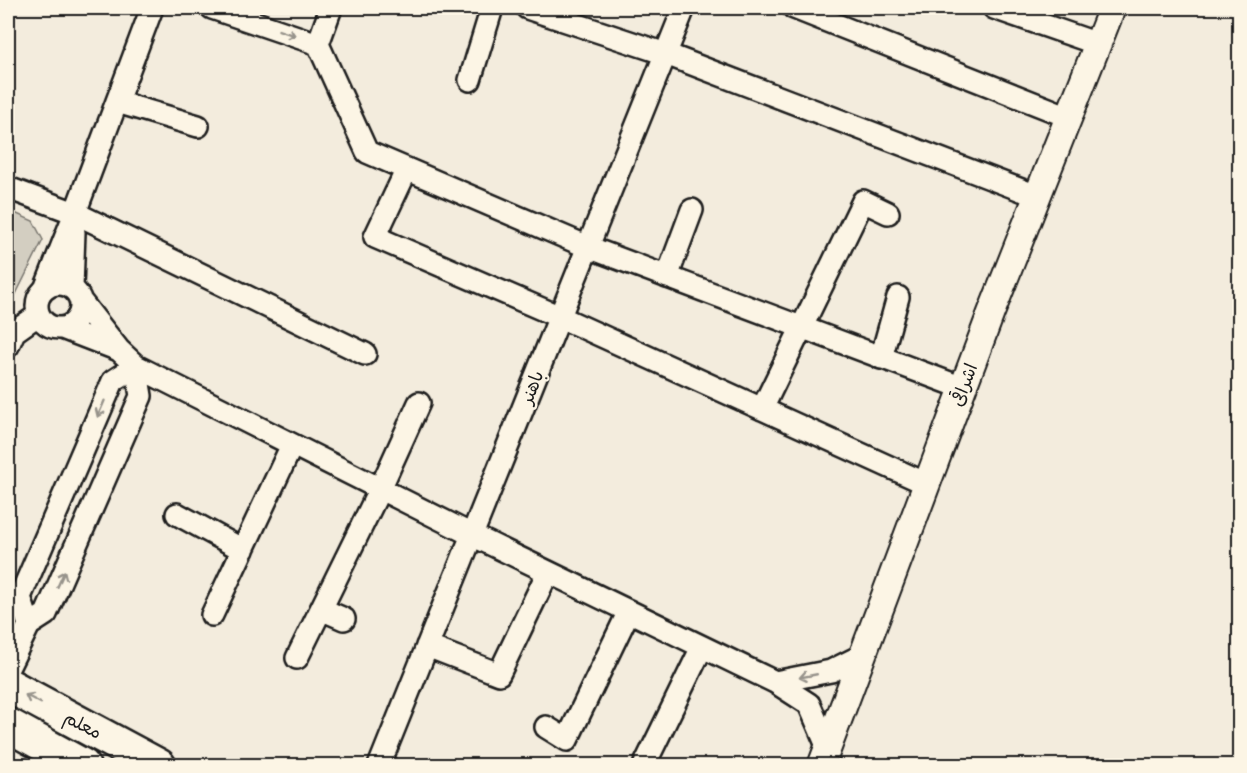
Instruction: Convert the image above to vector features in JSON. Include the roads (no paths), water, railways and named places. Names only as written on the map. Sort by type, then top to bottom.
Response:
[{"type":"main road","name":"معلم","points":[[8,685],[159,765]]},
{"type":"main road","name":"معلم","points":[[8,725],[83,765]]},
{"type":"street","points":[[119,350],[62,328],[48,326],[38,315],[37,301],[45,289],[75,213],[152,8]]},
{"type":"street","points":[[212,8],[318,44]]},
{"type":"street","points":[[331,8],[318,44],[367,152],[588,247],[963,388]]},
{"type":"street","points":[[470,80],[492,8]]},
{"type":"street","points":[[527,8],[666,54],[1037,196]]},
{"type":"street","name":"باهنر","points":[[379,765],[684,8]]},
{"type":"street","points":[[794,8],[1069,117]]},
{"type":"street","points":[[994,8],[1098,44]]},
{"type":"street","name":"اشراقی","points":[[825,757],[963,388],[1112,8]]},
{"type":"street","points":[[117,102],[198,126]]},
{"type":"street","points":[[407,169],[375,237],[560,317],[927,484]]},
{"type":"street","points":[[9,185],[75,213],[365,354]]},
{"type":"street","points":[[762,409],[863,201],[888,213]]},
{"type":"street","points":[[667,277],[692,210]]},
{"type":"street","points":[[62,328],[70,325],[79,315],[76,294],[75,213]]},
{"type":"street","points":[[45,289],[58,284],[76,294],[119,350],[136,366],[472,535],[775,682],[809,704],[825,757]]},
{"type":"street","points":[[881,358],[898,297]]},
{"type":"street","points":[[8,346],[14,332],[38,315]]},
{"type":"street","points":[[29,625],[20,597],[113,381],[136,366]]},
{"type":"street","points":[[8,668],[29,625],[46,614],[141,396],[136,366]]},
{"type":"street","points":[[297,658],[419,404]]},
{"type":"street","points":[[212,615],[292,445]]},
{"type":"street","points":[[177,514],[243,550]]},
{"type":"street","points":[[428,646],[499,675],[548,572]]},
{"type":"street","points":[[321,609],[344,619]]},
{"type":"street","points":[[546,727],[567,740],[628,611]]},
{"type":"street","points":[[8,614],[29,625]]},
{"type":"street","points":[[644,765],[702,647]]},
{"type":"street","points":[[775,682],[831,671],[863,655]]}]
